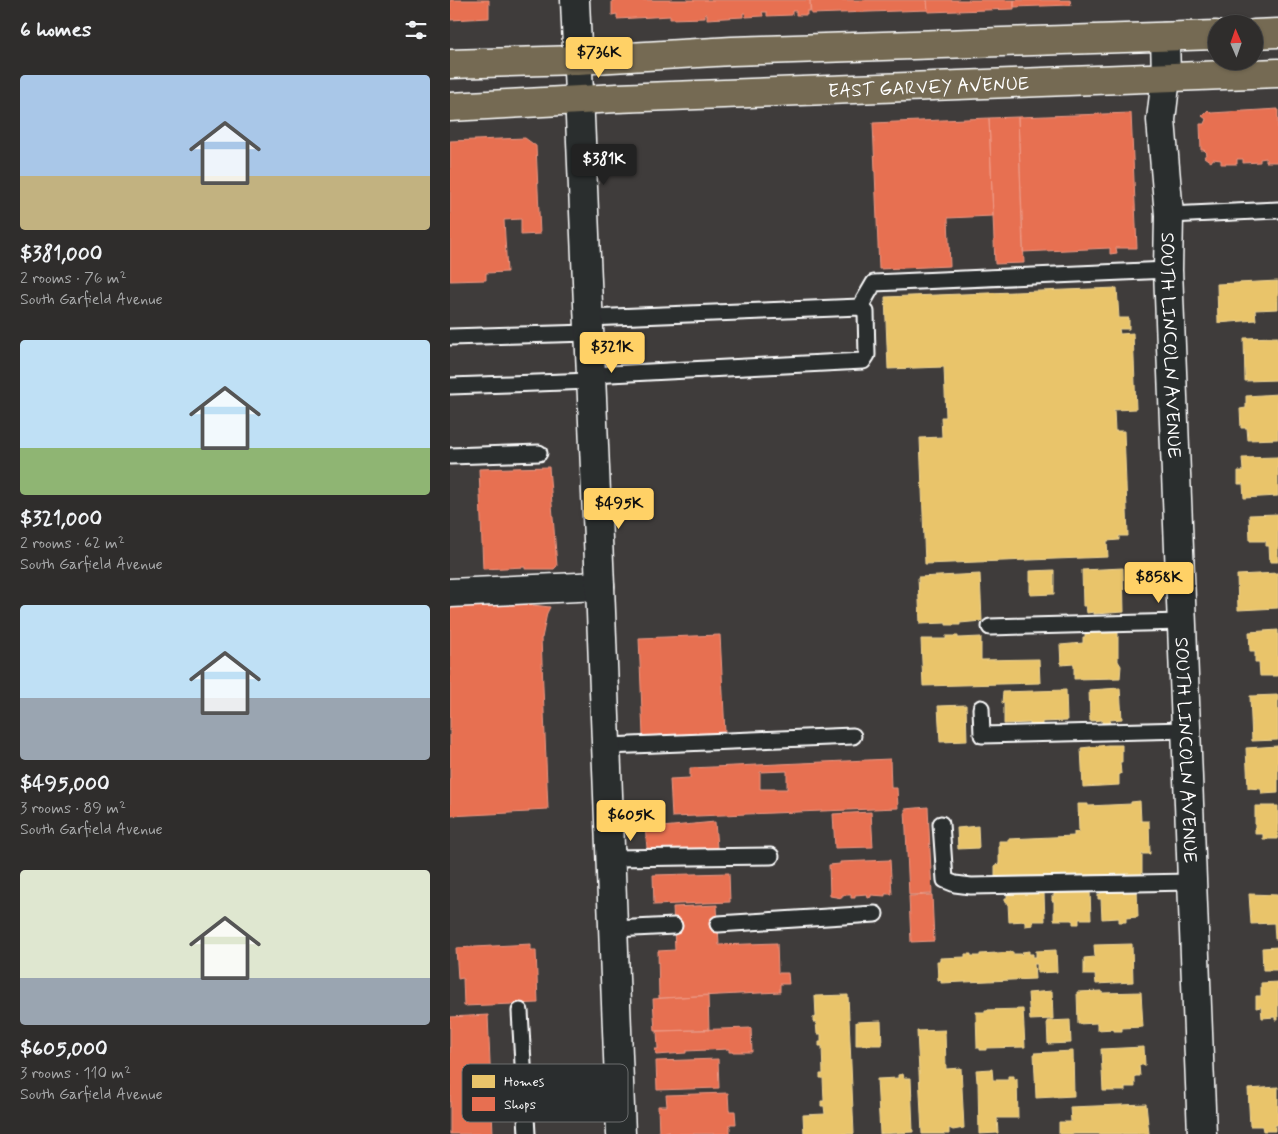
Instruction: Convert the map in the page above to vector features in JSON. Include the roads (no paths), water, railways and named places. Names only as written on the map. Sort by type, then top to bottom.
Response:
[{"type":"main road","points":[[1263,34],[1278,33]]},
{"type":"main road","points":[[450,64],[577,60],[732,51],[1208,35]]},
{"type":"main road","name":"EAST GARVEY AVENUE","points":[[450,107],[579,100],[1278,73]]},
{"type":"street","points":[[574,0],[619,1064]]},
{"type":"street","name":"SOUTH LINCOLN AVENUE","points":[[1165,37],[1166,77],[1161,120],[1168,215],[1168,270],[1181,622],[1202,1134]]},
{"type":"street","points":[[450,593],[600,586]]},
{"type":"lane","points":[[1168,215],[1278,210]]},
{"type":"lane","points":[[860,307],[874,284],[1168,270]]},
{"type":"lane","points":[[450,338],[589,325],[860,307],[866,312],[867,355],[863,361],[450,386]]},
{"type":"lane","points":[[450,456],[539,453]]},
{"type":"lane","points":[[990,627],[1181,622]]},
{"type":"lane","points":[[981,708],[982,734],[1186,730]]},
{"type":"lane","points":[[606,746],[853,736]]},
{"type":"lane","points":[[941,824],[945,880],[955,884],[971,886],[1192,882]]},
{"type":"lane","points":[[611,858],[771,856]]},
{"type":"lane","points":[[718,924],[875,914]]},
{"type":"lane","points":[[614,929],[674,926]]},
{"type":"lane","points":[[520,1011],[523,1064]]}]
